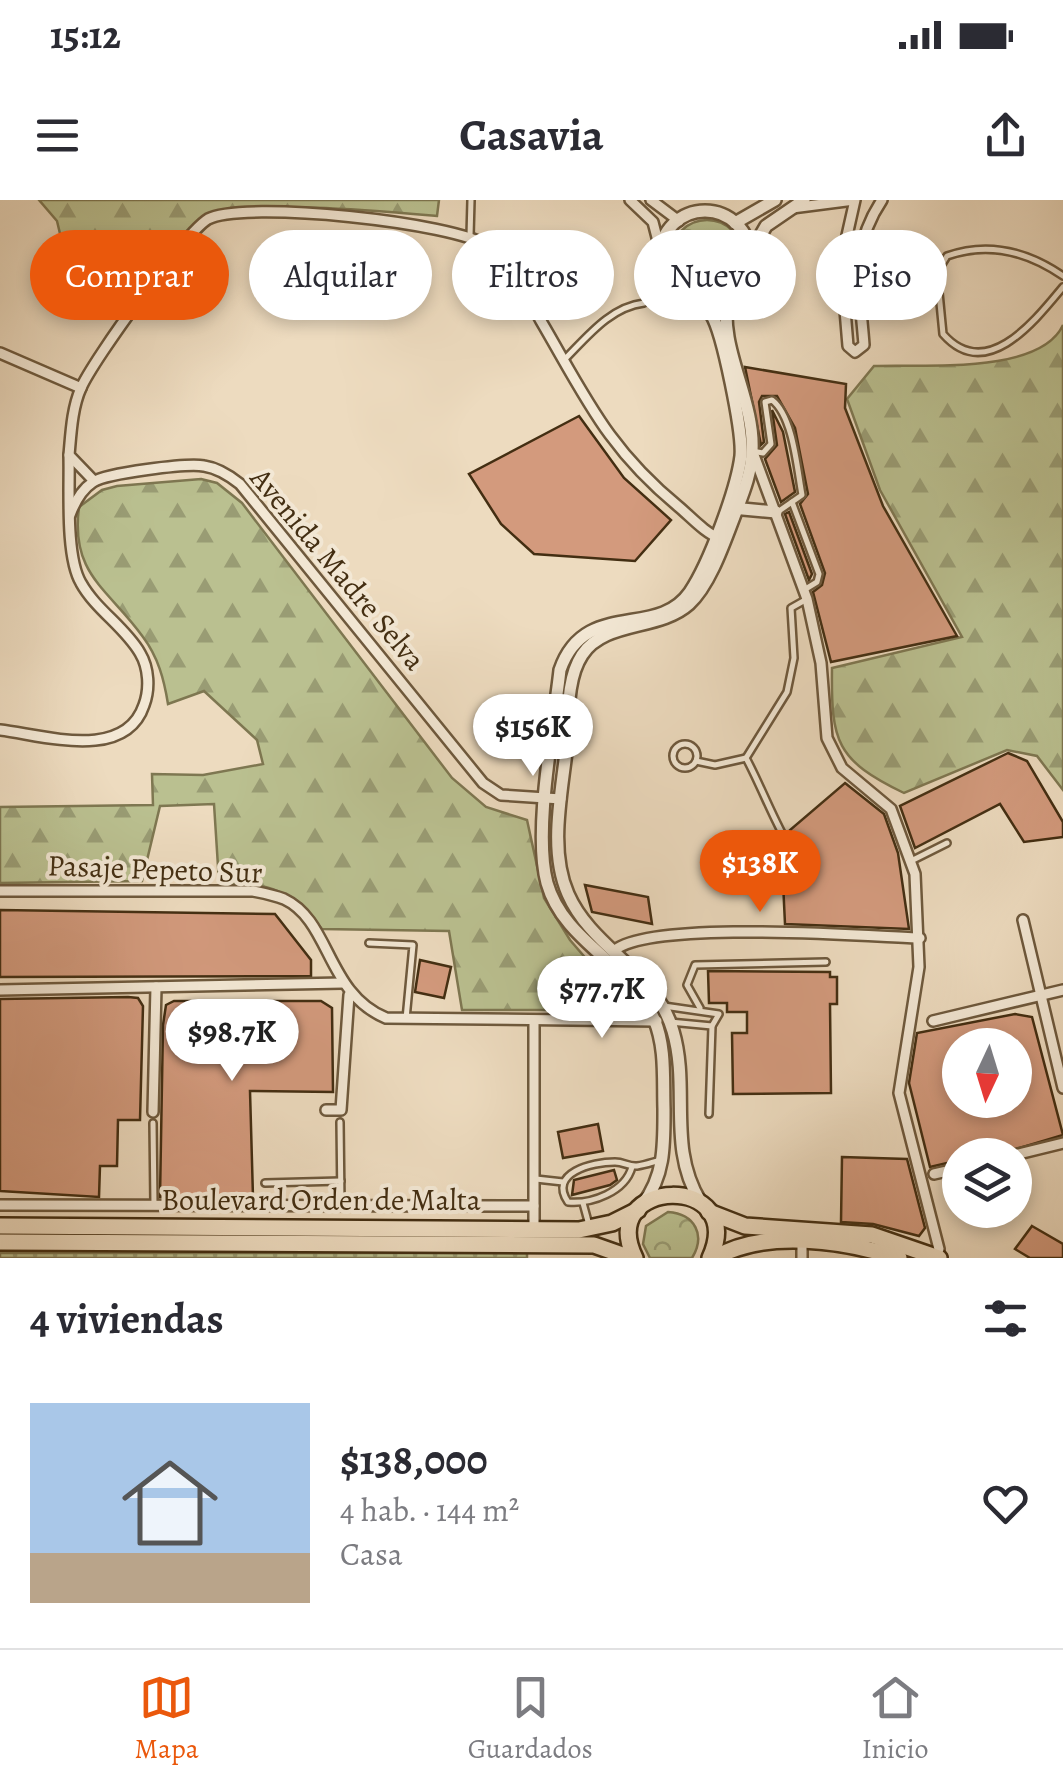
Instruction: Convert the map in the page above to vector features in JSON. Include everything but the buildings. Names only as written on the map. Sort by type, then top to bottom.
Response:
[{"type":"highway","name":"Boulevard Orden de Malta","points":[[0,1226],[590,1228],[670,1193],[705,1208]]},
{"type":"highway","points":[[633,1258],[629,1234],[640,1208]]},
{"type":"highway","points":[[705,1208],[745,1226],[872,1235],[937,1257]]},
{"type":"highway","points":[[705,1208],[716,1237],[713,1258],[746,1246],[899,1258]]},
{"type":"highway","name":"Boulevard Orden de Malta","points":[[0,1242],[541,1251],[594,1245],[633,1258]]},
{"type":"street","points":[[630,200],[653,222],[655,230]]},
{"type":"street","points":[[651,200],[679,221]]},
{"type":"street","points":[[735,223],[775,200]]},
{"type":"street","points":[[765,230],[804,200]]},
{"type":"street","points":[[790,209],[854,200],[841,262],[848,346],[855,352],[864,345],[859,247],[867,219],[882,200]]},
{"type":"street","points":[[0,730],[97,742],[135,721],[146,699],[148,675],[142,655],[79,581],[70,516],[69,455],[81,388],[120,325],[208,218],[240,210],[298,211],[452,233]]},
{"type":"street","points":[[669,230],[701,212],[735,223],[740,230]]},
{"type":"street","points":[[541,320],[610,442],[645,480],[718,538]]},
{"type":"street","points":[[714,320],[741,433],[731,508]]},
{"type":"street","points":[[725,320],[752,451],[806,594],[821,663],[827,738],[842,768],[891,809],[911,861],[920,938],[917,989],[899,1079],[908,1146],[939,1249],[937,1257]]},
{"type":"street","points":[[0,353],[81,388]]},
{"type":"street","points":[[705,1208],[683,1169],[679,1061],[664,1006],[652,987],[589,924],[568,894],[558,845],[573,678],[582,656],[601,637],[666,618],[698,594],[752,451]]},
{"type":"street","points":[[69,455],[94,481],[75,501],[70,516]]},
{"type":"street","name":"Avenida Madre Selva","points":[[94,481],[182,466],[206,466],[226,474],[240,484],[483,783],[501,795],[561,799]]},
{"type":"street","points":[[731,508],[755,507],[776,512]]},
{"type":"street","points":[[640,1208],[664,1160],[662,1049],[655,1021],[640,994],[594,951],[556,905],[544,862],[560,670],[570,647],[598,627],[662,611],[684,598],[718,538]]},
{"type":"street","name":"Pasaje Pepeto Sur","points":[[0,891],[253,891],[286,900],[300,912],[350,995]]},
{"type":"street","points":[[1023,920],[1063,1088]]},
{"type":"street","points":[[616,950],[625,943],[652,937],[796,933],[920,938]]},
{"type":"street","points":[[0,990],[343,983]]},
{"type":"street","points":[[153,1117],[156,987]]},
{"type":"street","points":[[933,1021],[1063,990]]},
{"type":"street","points":[[350,995],[369,1011],[406,1022],[670,1022]]},
{"type":"street","points":[[326,1110],[344,1110],[350,995]]},
{"type":"street","points":[[534,1022],[534,1228]]},
{"type":"street","points":[[1032,1151],[1063,1143]]},
{"type":"street","points":[[934,1174],[942,1172]]},
{"type":"street","points":[[0,1205],[534,1206]]},
{"type":"lane","points":[[470,230],[471,200]]},
{"type":"lane","points":[[1063,276],[1020,252],[992,250],[948,256],[938,272],[943,334],[964,352],[991,353],[1043,312],[1063,287]]},
{"type":"lane","points":[[564,360],[613,314],[634,304]]},
{"type":"lane","points":[[752,451],[764,453],[771,444],[764,402],[772,400],[784,412],[791,432],[802,495],[776,512]]},
{"type":"lane","points":[[696,761],[690,745],[674,752],[679,766],[686,768],[696,761],[732,764],[746,758],[788,692],[794,658],[790,608],[817,582],[818,574],[792,502]]},
{"type":"lane","points":[[746,758],[780,826],[783,843]]},
{"type":"lane","points":[[911,861],[947,842]]},
{"type":"lane","points":[[368,942],[413,945],[406,1022]]},
{"type":"lane","points":[[700,1008],[687,985],[686,976],[694,965],[826,962]]},
{"type":"lane","points":[[664,1006],[700,1008],[720,1014],[712,1026],[710,1114]]},
{"type":"lane","points":[[670,1022],[712,1026]]},
{"type":"lane","points":[[153,1117],[154,1206]]},
{"type":"lane","points":[[340,1122],[341,1206]]},
{"type":"lane","points":[[632,1167],[618,1187],[583,1203],[568,1202],[563,1182],[569,1173],[610,1161],[632,1167],[664,1160]]},
{"type":"lane","points":[[534,1179],[563,1182]]},
{"type":"lane","points":[[265,1183],[341,1182]]},
{"type":"lane","points":[[583,1203],[590,1228]]},
{"type":"green space","points":[[39,200],[439,200],[437,216],[350,209],[257,208],[205,216],[190,230],[59,230],[57,221]]},
{"type":"green space","points":[[707,220],[731,230],[683,230]]},
{"type":"green space","points":[[1063,325],[1063,790],[1037,756],[1007,750],[904,793],[864,770],[842,746],[833,714],[832,668],[962,637],[880,490],[847,399],[874,366],[978,364],[1006,359],[1050,341]]},
{"type":"green space","points":[[201,479],[217,483],[242,503],[452,778],[486,807],[527,820],[544,898],[570,940],[621,999],[619,1010],[462,1010],[449,931],[322,929],[299,905],[277,891],[252,884],[219,882],[214,804],[160,806],[142,881],[0,883],[0,807],[153,805],[152,774],[203,775],[263,764],[257,740],[204,691],[168,704],[153,652],[95,579],[80,549],[79,507],[102,490]]},
{"type":"green space","points":[[668,1212],[685,1217],[695,1227],[698,1241],[692,1258],[650,1258],[643,1244],[646,1226]]},
{"type":"green space","points":[[0,1253],[527,1253],[527,1258],[0,1258]]}]
